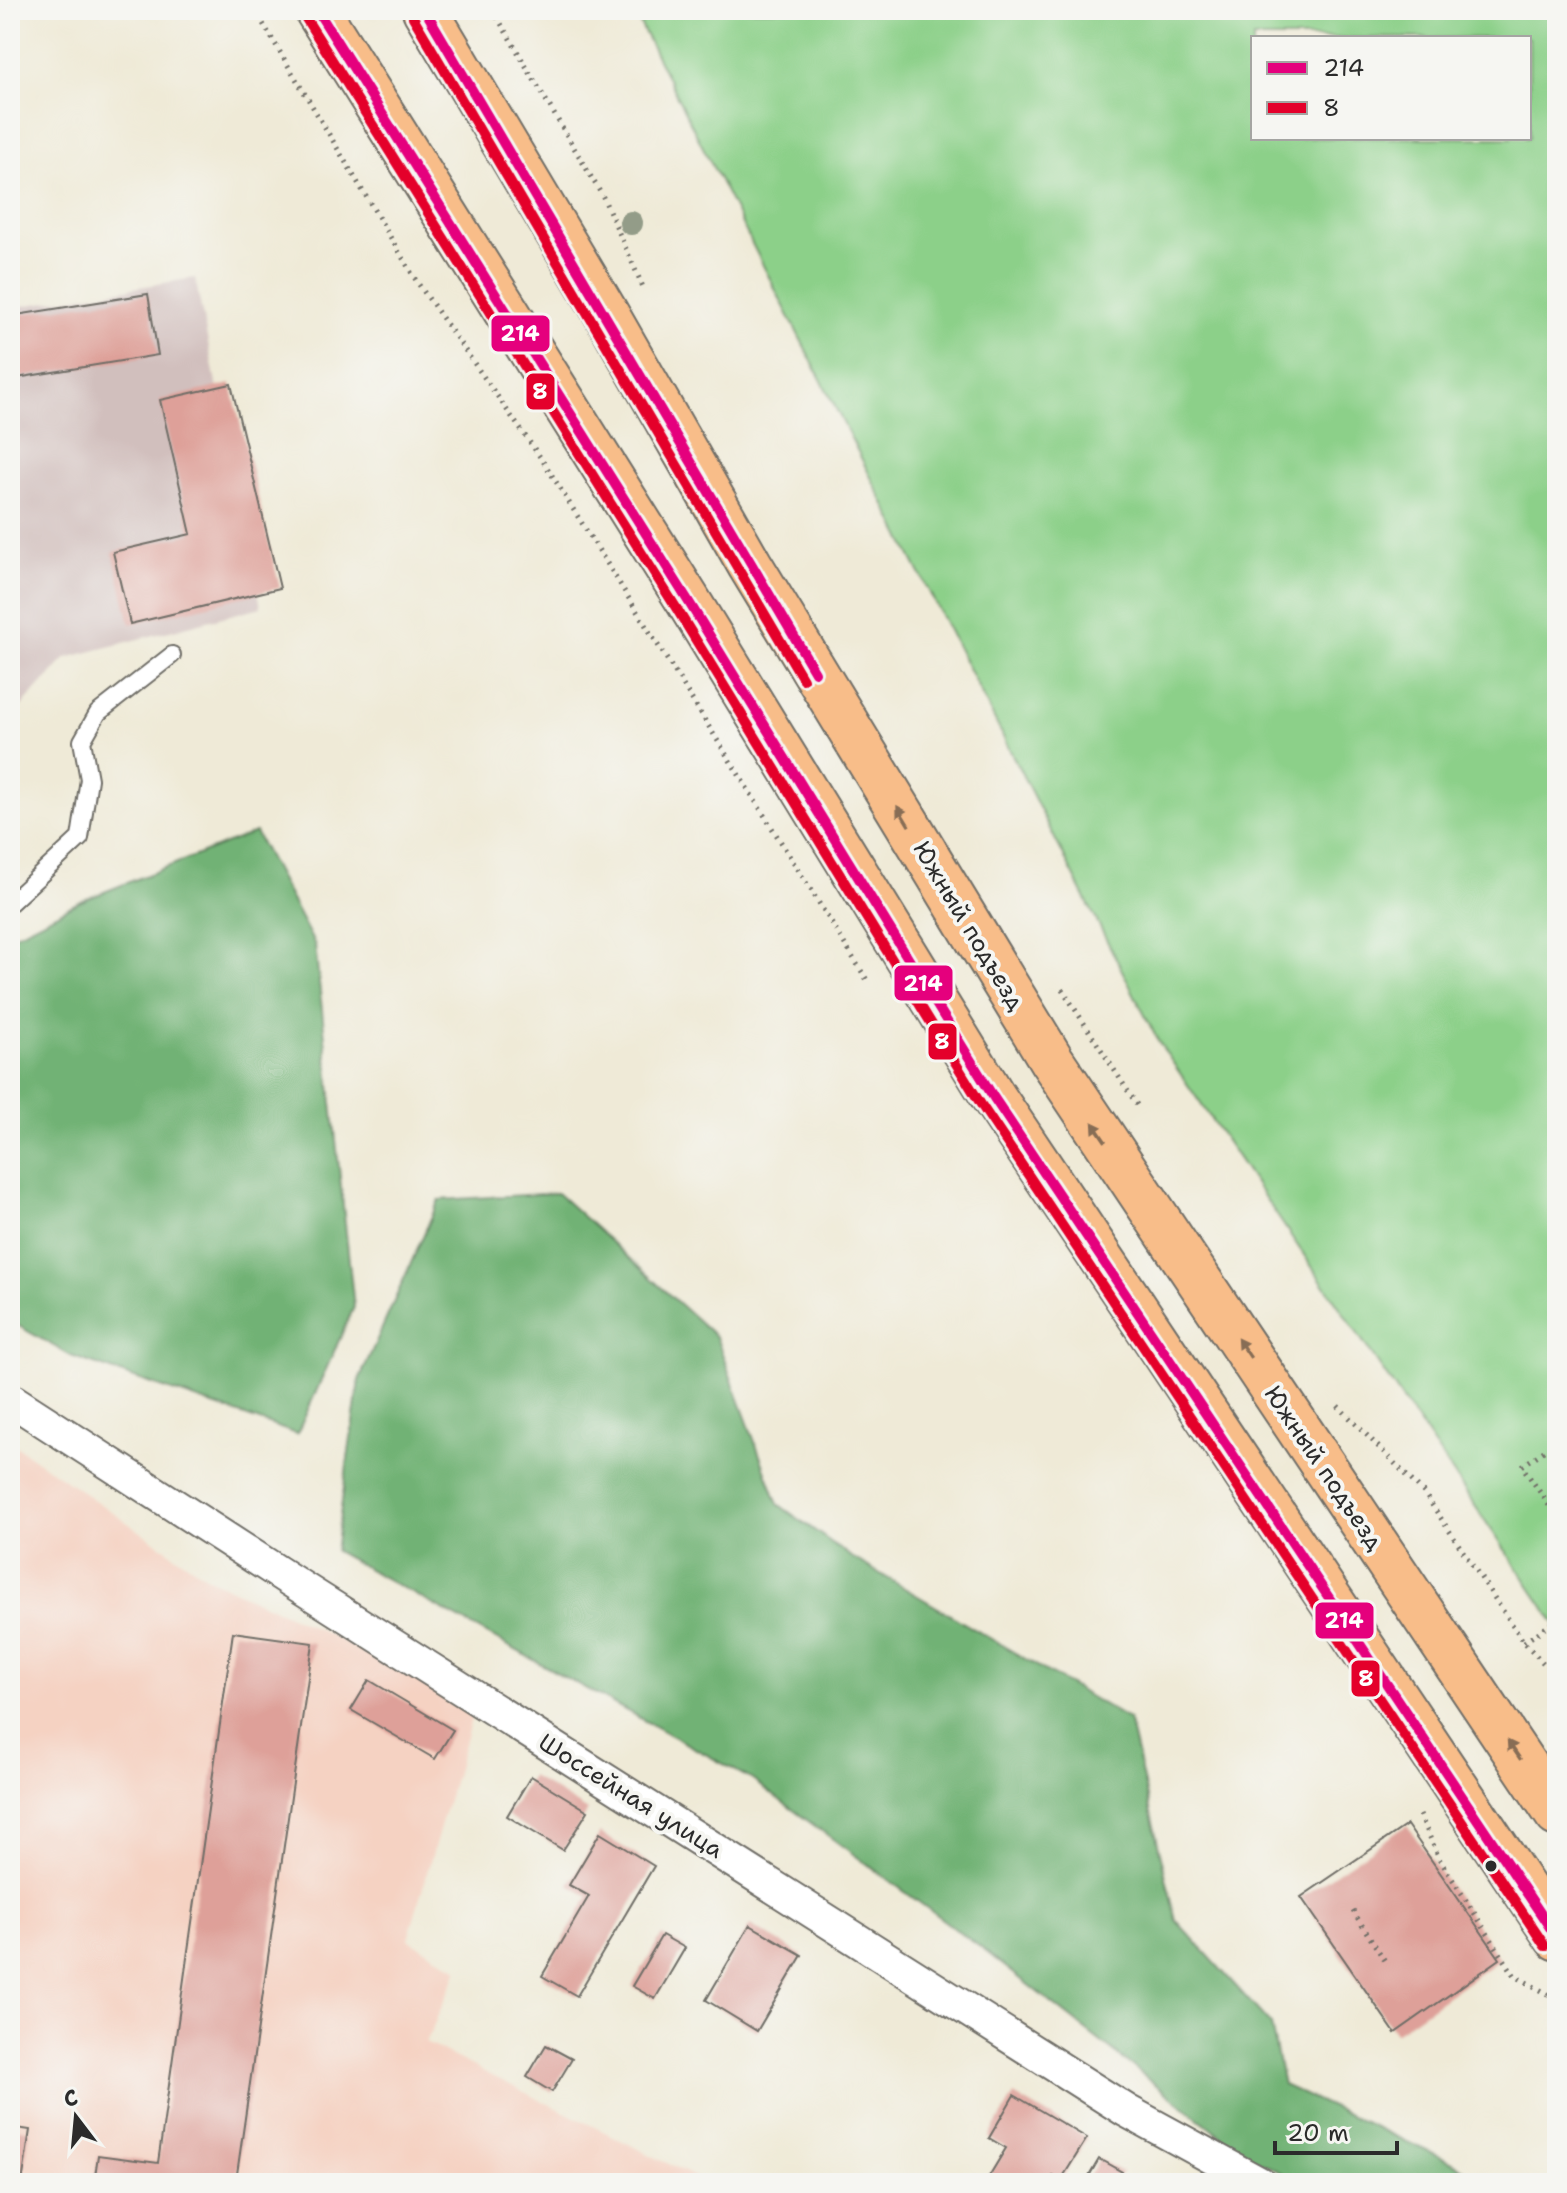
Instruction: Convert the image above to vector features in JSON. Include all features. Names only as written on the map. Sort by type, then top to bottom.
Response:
[{"type":"main road","name":"Южный подъезд","points":[[425,10],[604,310],[750,565],[1052,1061],[1557,1814]]},
{"type":"main road","points":[[319,20],[687,599],[994,1098],[1557,1938]]},
{"type":"street","name":"Шоссейная улица","points":[[10,1399],[1127,2111],[1259,2183]]},
{"type":"lane","points":[[10,903],[80,838],[89,779],[82,741],[98,713],[172,655]]},
{"type":"path","points":[[493,10],[603,197],[645,291]]},
{"type":"path","points":[[1060,985],[1138,1106]]},
{"type":"path","points":[[1330,1398],[1424,1493],[1524,1642],[1557,1678]]},
{"type":"path","points":[[1557,1442],[1522,1466],[1557,1517]]},
{"type":"path","points":[[1524,1642],[1557,1620]]},
{"type":"path","points":[[1353,1911],[1385,1961]]},
{"type":"shaded area","points":[[195,278],[261,607],[66,658],[10,719],[10,308]]},
{"type":"shaded area","points":[[10,1442],[208,1578],[316,1628],[474,1709],[408,1939],[458,1969],[426,2043],[707,2183],[10,2183]]},
{"type":"green space","points":[[633,10],[1557,10],[1557,1626],[1158,1041]]},
{"type":"green space","points":[[255,832],[315,945],[354,1307],[297,1434],[71,1356],[10,1321],[10,937],[79,902]]},
{"type":"green space","points":[[557,1193],[716,1337],[778,1504],[850,1556],[1129,1720],[1176,1920],[1271,2025],[1283,2085],[1453,2163],[1485,2183],[1301,2183],[1243,2153],[980,1947],[751,1779],[335,1551],[359,1380],[439,1200]]},
{"type":"building","points":[[148,294],[158,355],[10,379],[10,316]]},
{"type":"building","points":[[231,384],[280,588],[130,624],[113,552],[191,534],[160,400]]},
{"type":"building","points":[[233,1632],[313,1643],[237,2174],[287,2183],[94,2183],[98,2155],[158,2163]]},
{"type":"building","points":[[369,1680],[453,1730],[435,1759],[351,1710]]},
{"type":"building","points":[[531,1776],[588,1811],[563,1850],[507,1816]]},
{"type":"building","points":[[1407,1825],[1500,1959],[1395,2033],[1301,1897]]},
{"type":"building","points":[[600,1833],[654,1866],[577,1996],[542,1976],[589,1896],[569,1885]]},
{"type":"building","points":[[750,1925],[802,1955],[757,2031],[706,2000]]},
{"type":"building","points":[[662,1935],[685,1948],[655,1999],[632,1986]]},
{"type":"building","points":[[546,2045],[572,2059],[552,2092],[527,2077]]},
{"type":"building","points":[[1014,2095],[1087,2138],[1061,2180],[1053,2176],[1049,2183],[985,2183],[1006,2148],[989,2138]]},
{"type":"building","points":[[10,2127],[30,2130],[22,2183],[10,2183]]},
{"type":"building","points":[[1099,2159],[1122,2172],[1116,2183],[1085,2183]]},
{"type":"building","points":[[1164,2176],[1176,2183],[1159,2183]]},
{"type":"transit line","name":"214","points":[[317,10],[687,599],[994,1098],[1557,1938]]},
{"type":"transit line","name":"214","points":[[425,10],[815,672]]},
{"type":"transit line","name":"8","points":[[305,17],[675,606],[982,1106],[1545,1946]]},
{"type":"transit line","name":"8","points":[[413,17],[803,679]]}]
